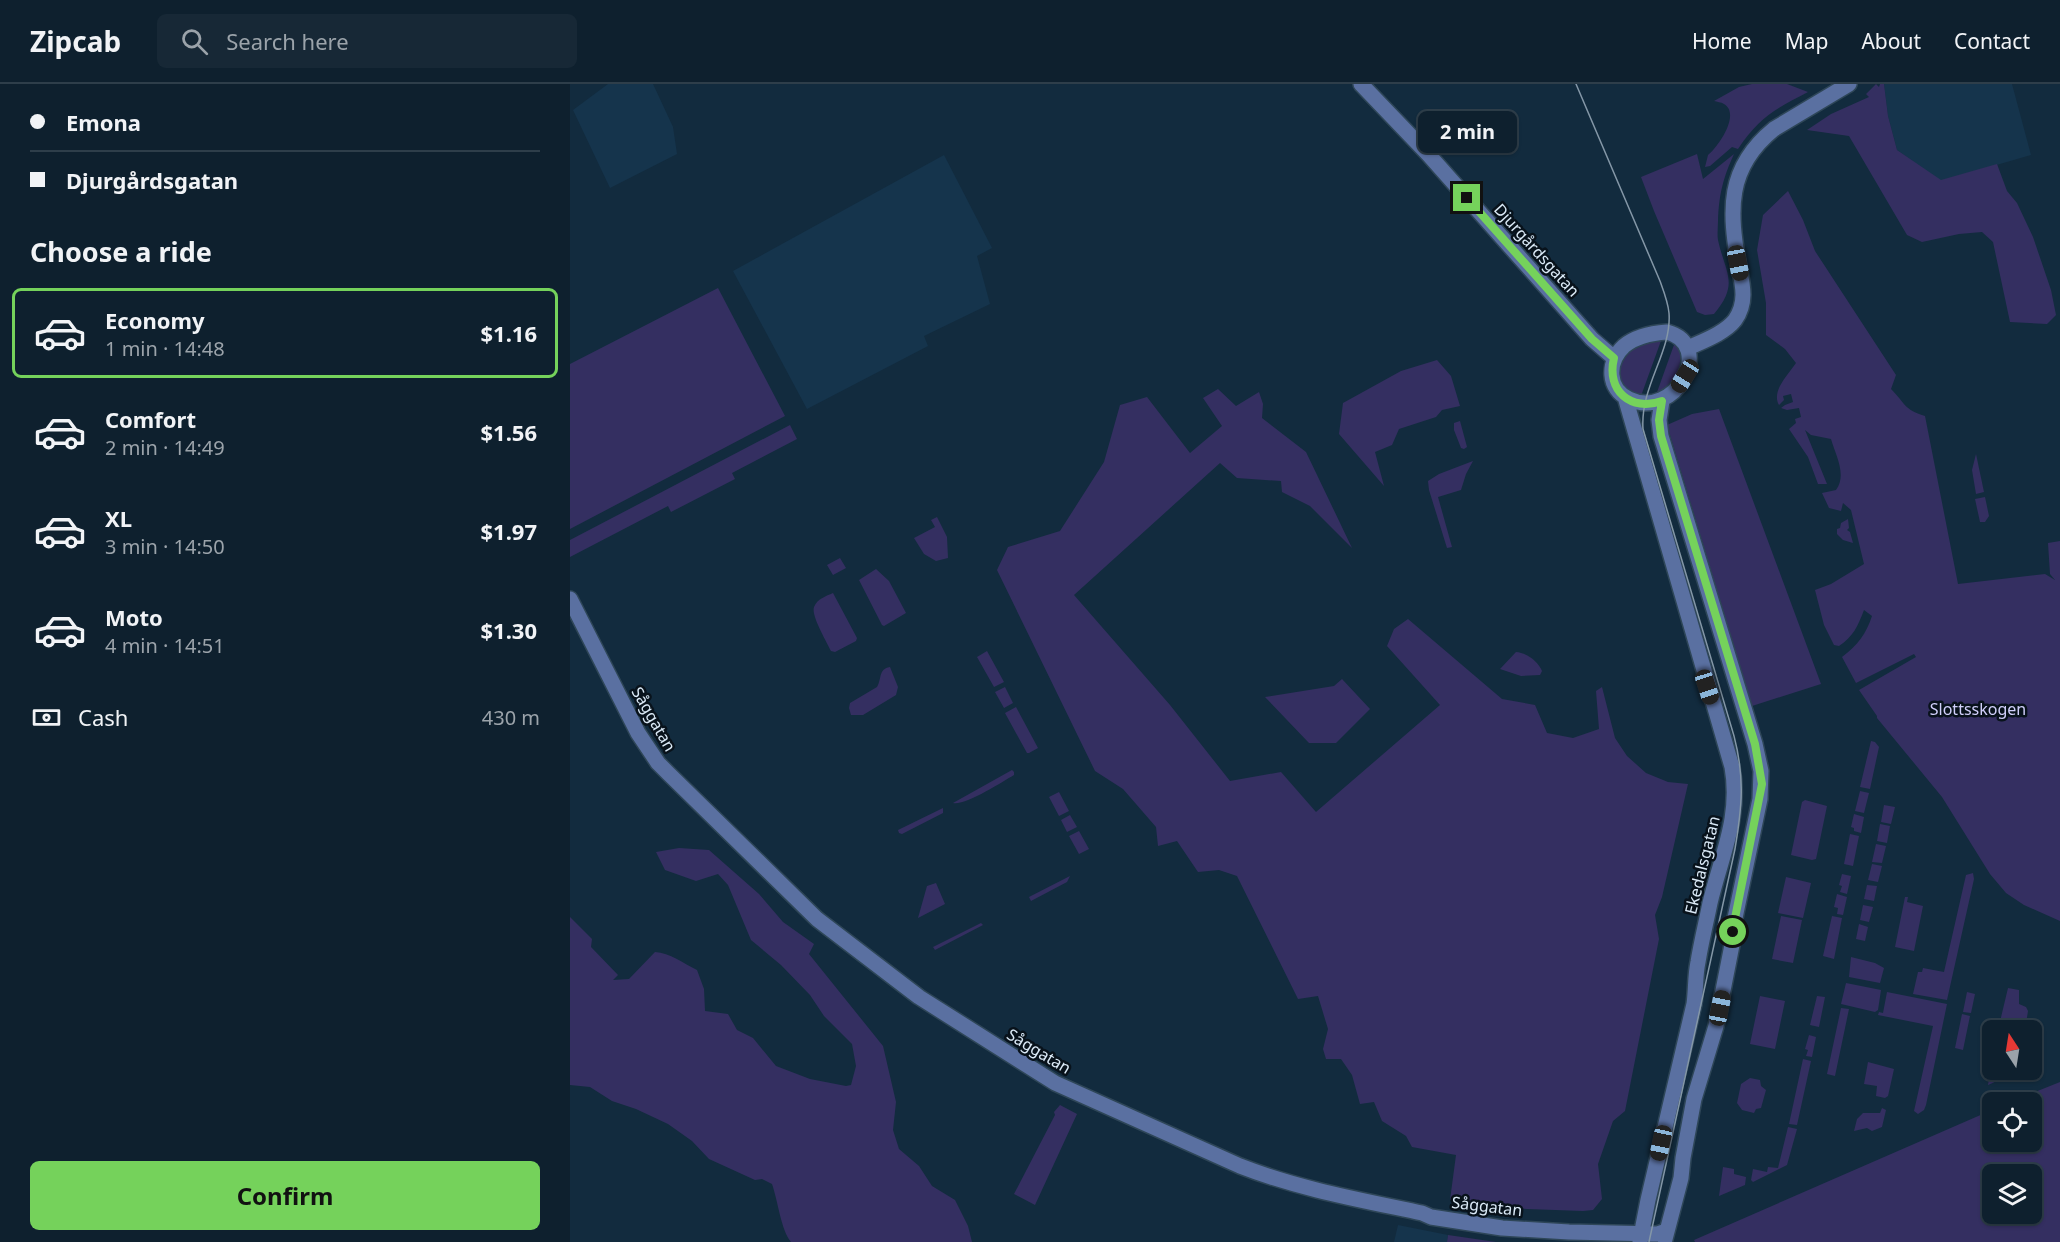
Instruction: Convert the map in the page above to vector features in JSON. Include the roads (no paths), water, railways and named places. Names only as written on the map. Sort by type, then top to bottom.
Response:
[{"type":"street","name":"Djurgårdsgatan","points":[[1361,84],[1435,162],[1592,339],[1614,358]]},
{"type":"street","points":[[1688,348],[1730,325],[1740,311],[1744,290],[1733,228],[1732,206],[1739,174],[1749,155],[1774,129],[1848,84]]},
{"type":"street","points":[[1652,333],[1674,334],[1683,339],[1688,348],[1690,360],[1688,370],[1678,388],[1662,401],[1655,404],[1644,404],[1625,397],[1614,386],[1612,371],[1614,358],[1628,343],[1652,333]]},
{"type":"street","name":"Ekedalsgatan","points":[[1625,397],[1732,767],[1735,796],[1731,829],[1720,861],[1697,964],[1694,1004],[1640,1238]]},
{"type":"street","points":[[1662,401],[1659,420],[1661,436],[1755,744],[1762,784],[1716,1026],[1694,1099],[1678,1195],[1665,1237]]},
{"type":"street","name":"Såggatan","points":[[570,599],[638,733],[658,763],[817,919],[919,997],[1055,1083],[1262,1175],[1330,1194],[1422,1213],[1431,1217],[1502,1228],[1640,1238],[1658,1234],[1665,1237]]},
{"type":"tram line","points":[[1576,84],[1660,281],[1668,305],[1669,327],[1666,342],[1646,398],[1643,429],[1734,736],[1741,779],[1741,806],[1735,849],[1649,1242]]},
{"type":"park label","name":"Slottsskogen","points":[[1978,709]]}]
